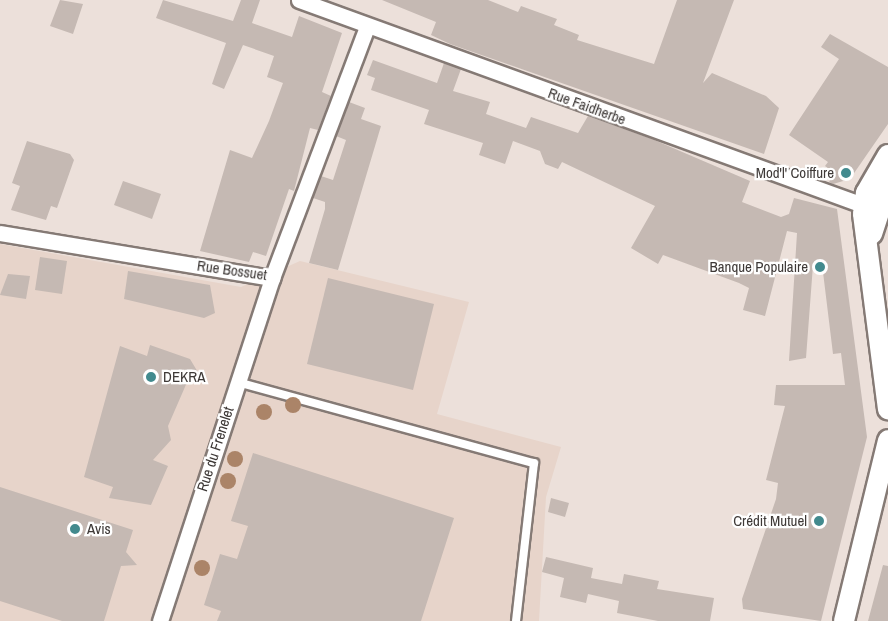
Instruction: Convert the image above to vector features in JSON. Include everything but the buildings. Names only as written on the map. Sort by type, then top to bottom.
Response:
[{"type":"street","name":"Rue Faidherbe","points":[[299,0],[367,27],[870,207]]},
{"type":"street","name":"Rue Bossuet","points":[[0,233],[273,278],[367,27]]},
{"type":"street","points":[[888,154],[870,207],[871,276],[888,409]]},
{"type":"street","points":[[870,207],[888,185]]},
{"type":"street","name":"Rue du Frenelet","points":[[160,621],[273,278]]},
{"type":"street","points":[[844,621],[888,441]]},
{"type":"lane","points":[[237,382],[534,463],[516,621]]},
{"type":"shaded area","points":[[0,244],[241,287],[300,261],[469,302],[437,414],[561,447],[546,497],[539,621],[0,621]]},
{"type":"place","name":"Mod'l' Coiffure","points":[[846,173]]},
{"type":"place","name":"Banque Populaire","points":[[820,267]]},
{"type":"place","name":"DEKRA","points":[[151,377]]},
{"type":"place","name":"Crédit Mutuel","points":[[819,521]]},
{"type":"place","name":"Avis","points":[[75,529]]}]
